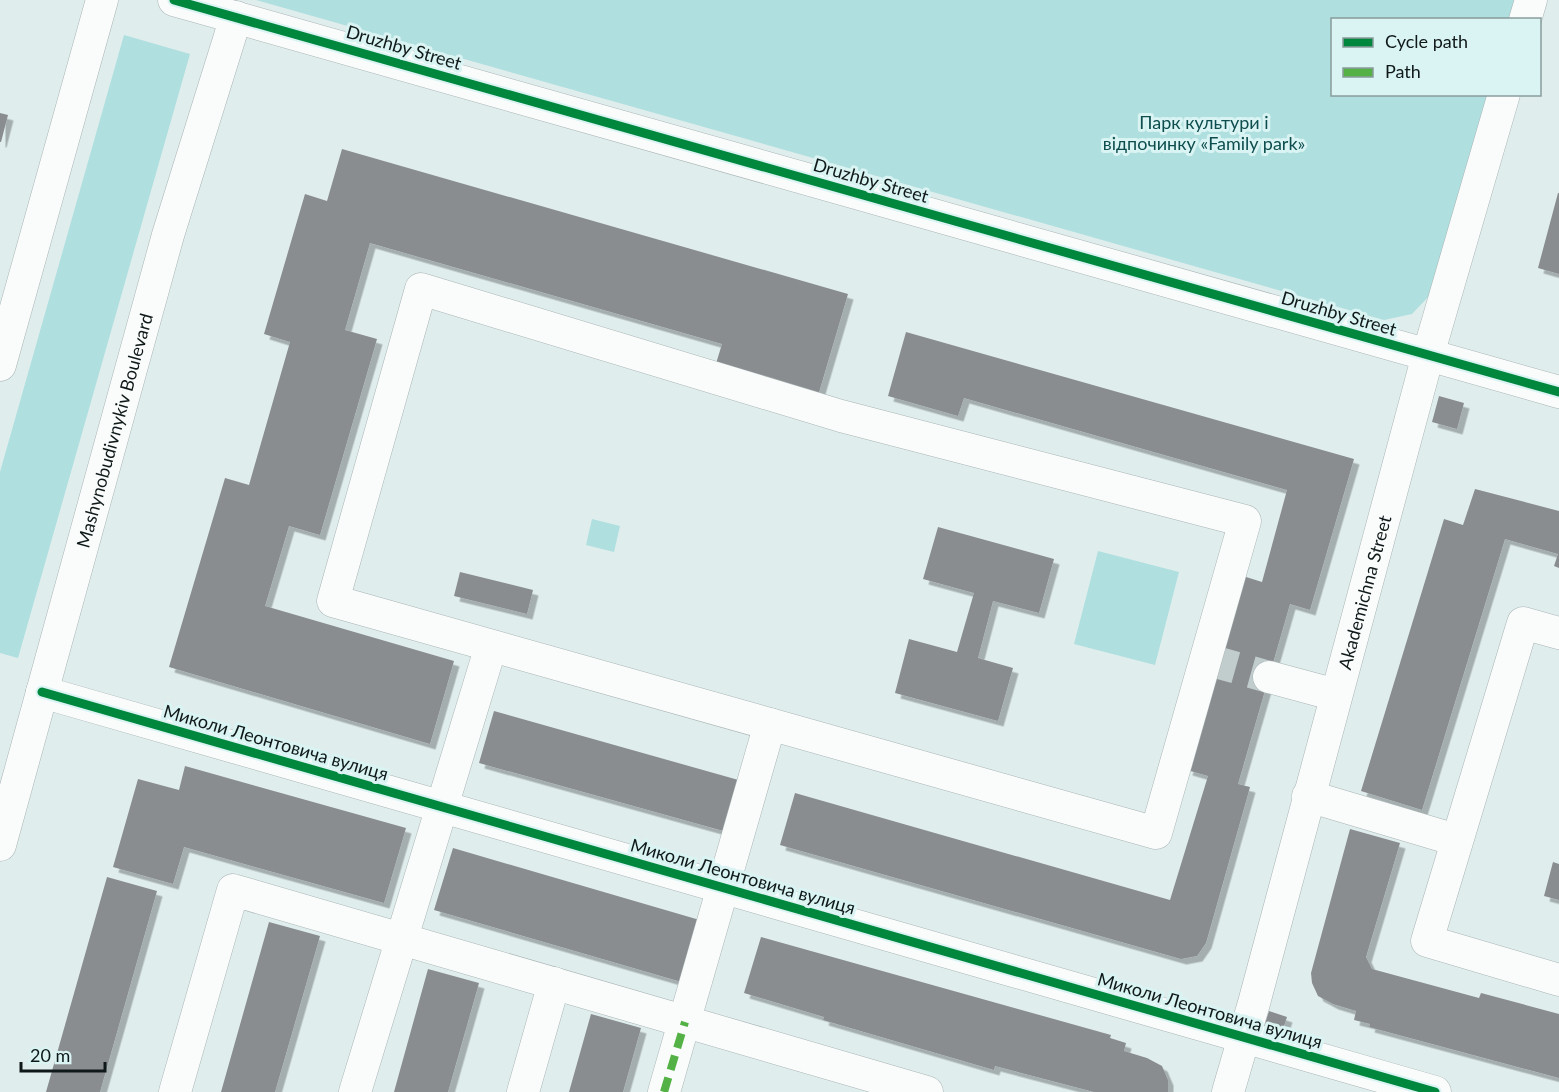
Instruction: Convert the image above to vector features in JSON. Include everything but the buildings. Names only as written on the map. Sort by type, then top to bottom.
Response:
[{"type":"street","points":[[0,365],[102,0]]},
{"type":"street","name":"Druzhby Street","points":[[174,0],[1559,392]]},
{"type":"street","points":[[1526,18],[1531,0]]},
{"type":"street","name":"Mashynobudivnykiv Boulevard","points":[[0,845],[168,235],[236,17]]},
{"type":"street","name":"Akademichna Street","points":[[1228,1092],[1428,355],[1502,96]]},
{"type":"street","points":[[421,289],[841,416],[1245,521],[1156,833],[770,724],[333,601],[421,289]]},
{"type":"street","points":[[1559,633],[1523,623],[1427,941],[1559,980]]},
{"type":"street","points":[[355,1092],[491,646]]},
{"type":"street","points":[[1269,677],[1336,695]]},
{"type":"street","name":"Миколи Леонтовича вулиця","points":[[42,692],[1435,1092]]},
{"type":"street","points":[[664,1092],[770,724]]},
{"type":"street","points":[[1308,796],[1456,840]]},
{"type":"street","points":[[175,1092],[233,890],[927,1092]]},
{"type":"street","points":[[523,1092],[554,983]]},
{"type":"green space","name":"Парк культури і відпочинку «Family park»","points":[[256,0],[1515,0],[1509,18],[1331,18],[1331,96],[1487,96],[1430,295],[1412,314],[1384,320]]},
{"type":"green space","points":[[124,35],[190,54],[18,658],[0,653],[0,472]]},
{"type":"green space","points":[[592,519],[620,526],[614,552],[586,545]]},
{"type":"green space","points":[[1098,551],[1179,572],[1155,665],[1074,644]]},
{"type":"tunnel","points":[[1205,659],[1269,677]]},
{"type":"marked path","points":[[664,1092],[685,1022]]},
{"type":"cycle path","points":[[174,0],[1559,392]]},
{"type":"cycle path","points":[[42,692],[1435,1092]]}]
